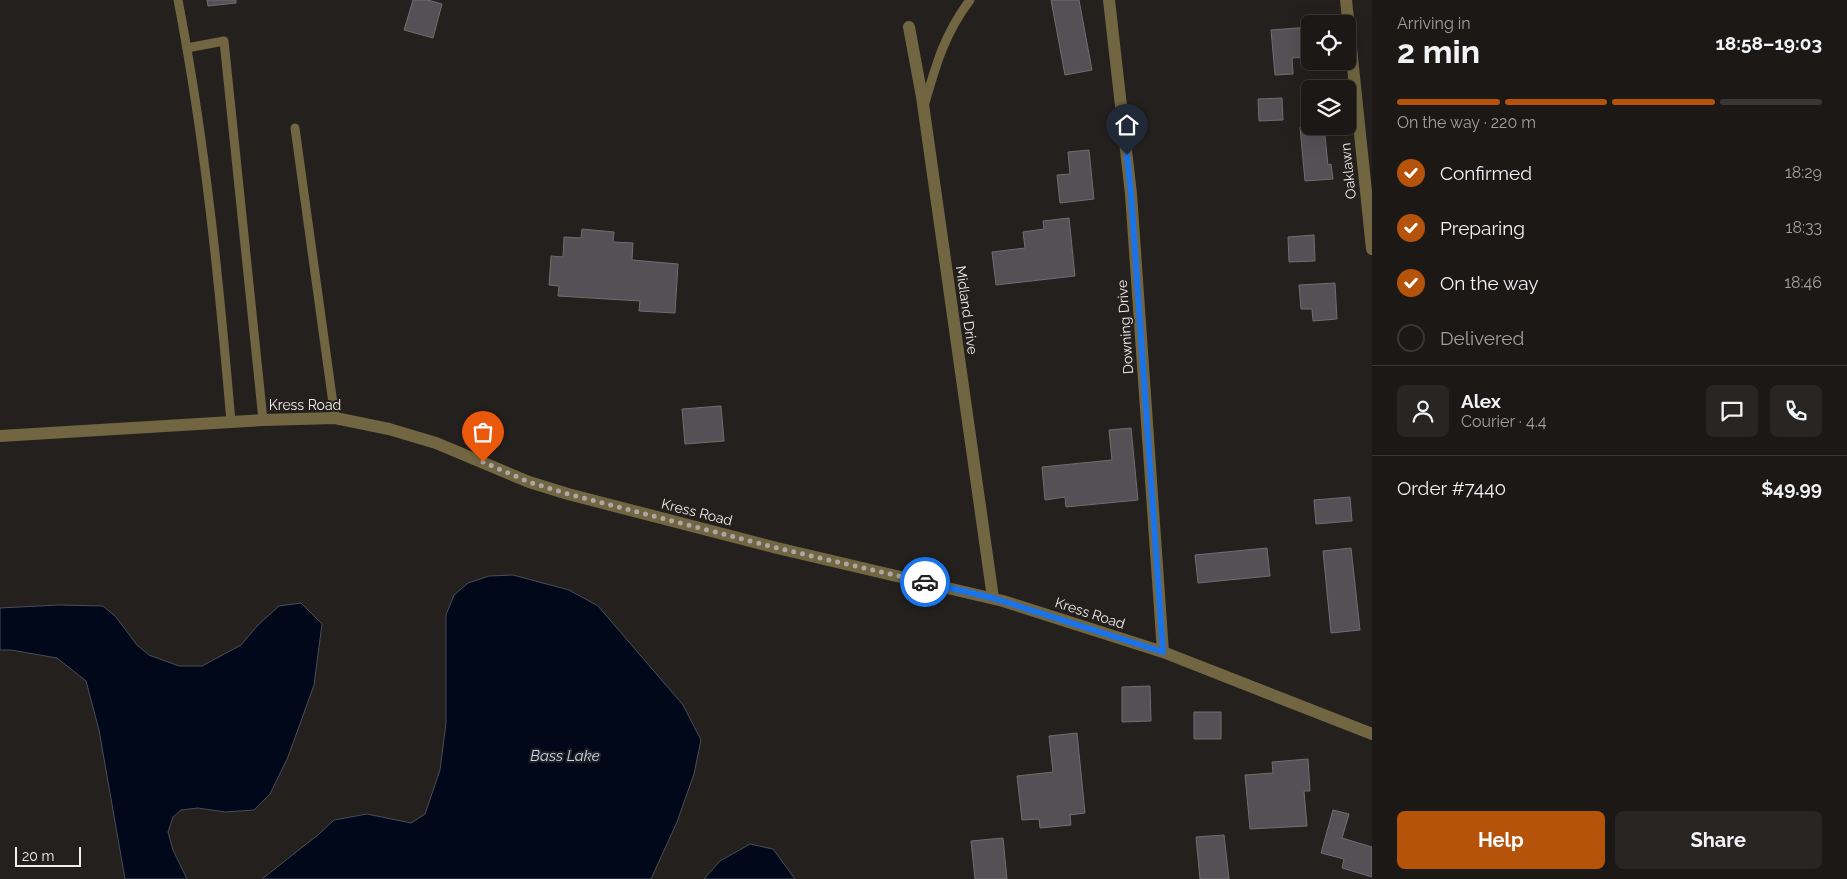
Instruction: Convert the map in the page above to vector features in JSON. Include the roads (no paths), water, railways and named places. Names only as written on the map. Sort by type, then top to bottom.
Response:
[{"type":"street","name":"Downing Drive","points":[[1109,0],[1131,194],[1163,652]]},
{"type":"street","name":"Oaklawn","points":[[1346,0],[1372,249]]},
{"type":"street","name":"Midland Drive","points":[[909,27],[923,108],[993,598]]},
{"type":"street","name":"Kress Road","points":[[0,436],[263,420],[335,418],[389,428],[436,443],[529,482],[568,494],[777,548],[993,598],[1163,652],[1372,734]]},
{"type":"lane","points":[[178,0],[187,48],[214,245],[231,422]]},
{"type":"lane","points":[[923,108],[937,59],[955,20],[970,0]]},
{"type":"lane","points":[[187,48],[224,41],[263,420]]},
{"type":"lane","points":[[295,128],[335,418]]},
{"type":"water","name":"Bass Lake","points":[[513,575],[569,590],[598,606],[683,705],[701,740],[694,774],[677,822],[651,879],[262,879],[334,820],[367,814],[411,823],[425,814],[440,770],[446,723],[446,615],[454,595],[468,583],[489,576]]},
{"type":"water","points":[[301,603],[322,624],[314,685],[288,757],[270,794],[254,810],[225,812],[198,808],[181,810],[173,817],[168,832],[173,850],[187,879],[125,879],[99,730],[86,681],[57,658],[11,650],[0,650],[0,608],[58,605],[103,606],[116,617],[137,645],[149,655],[179,666],[202,666],[241,645],[258,625],[279,606]]},
{"type":"water","points":[[750,844],[773,849],[795,879],[704,879],[720,861]]}]
